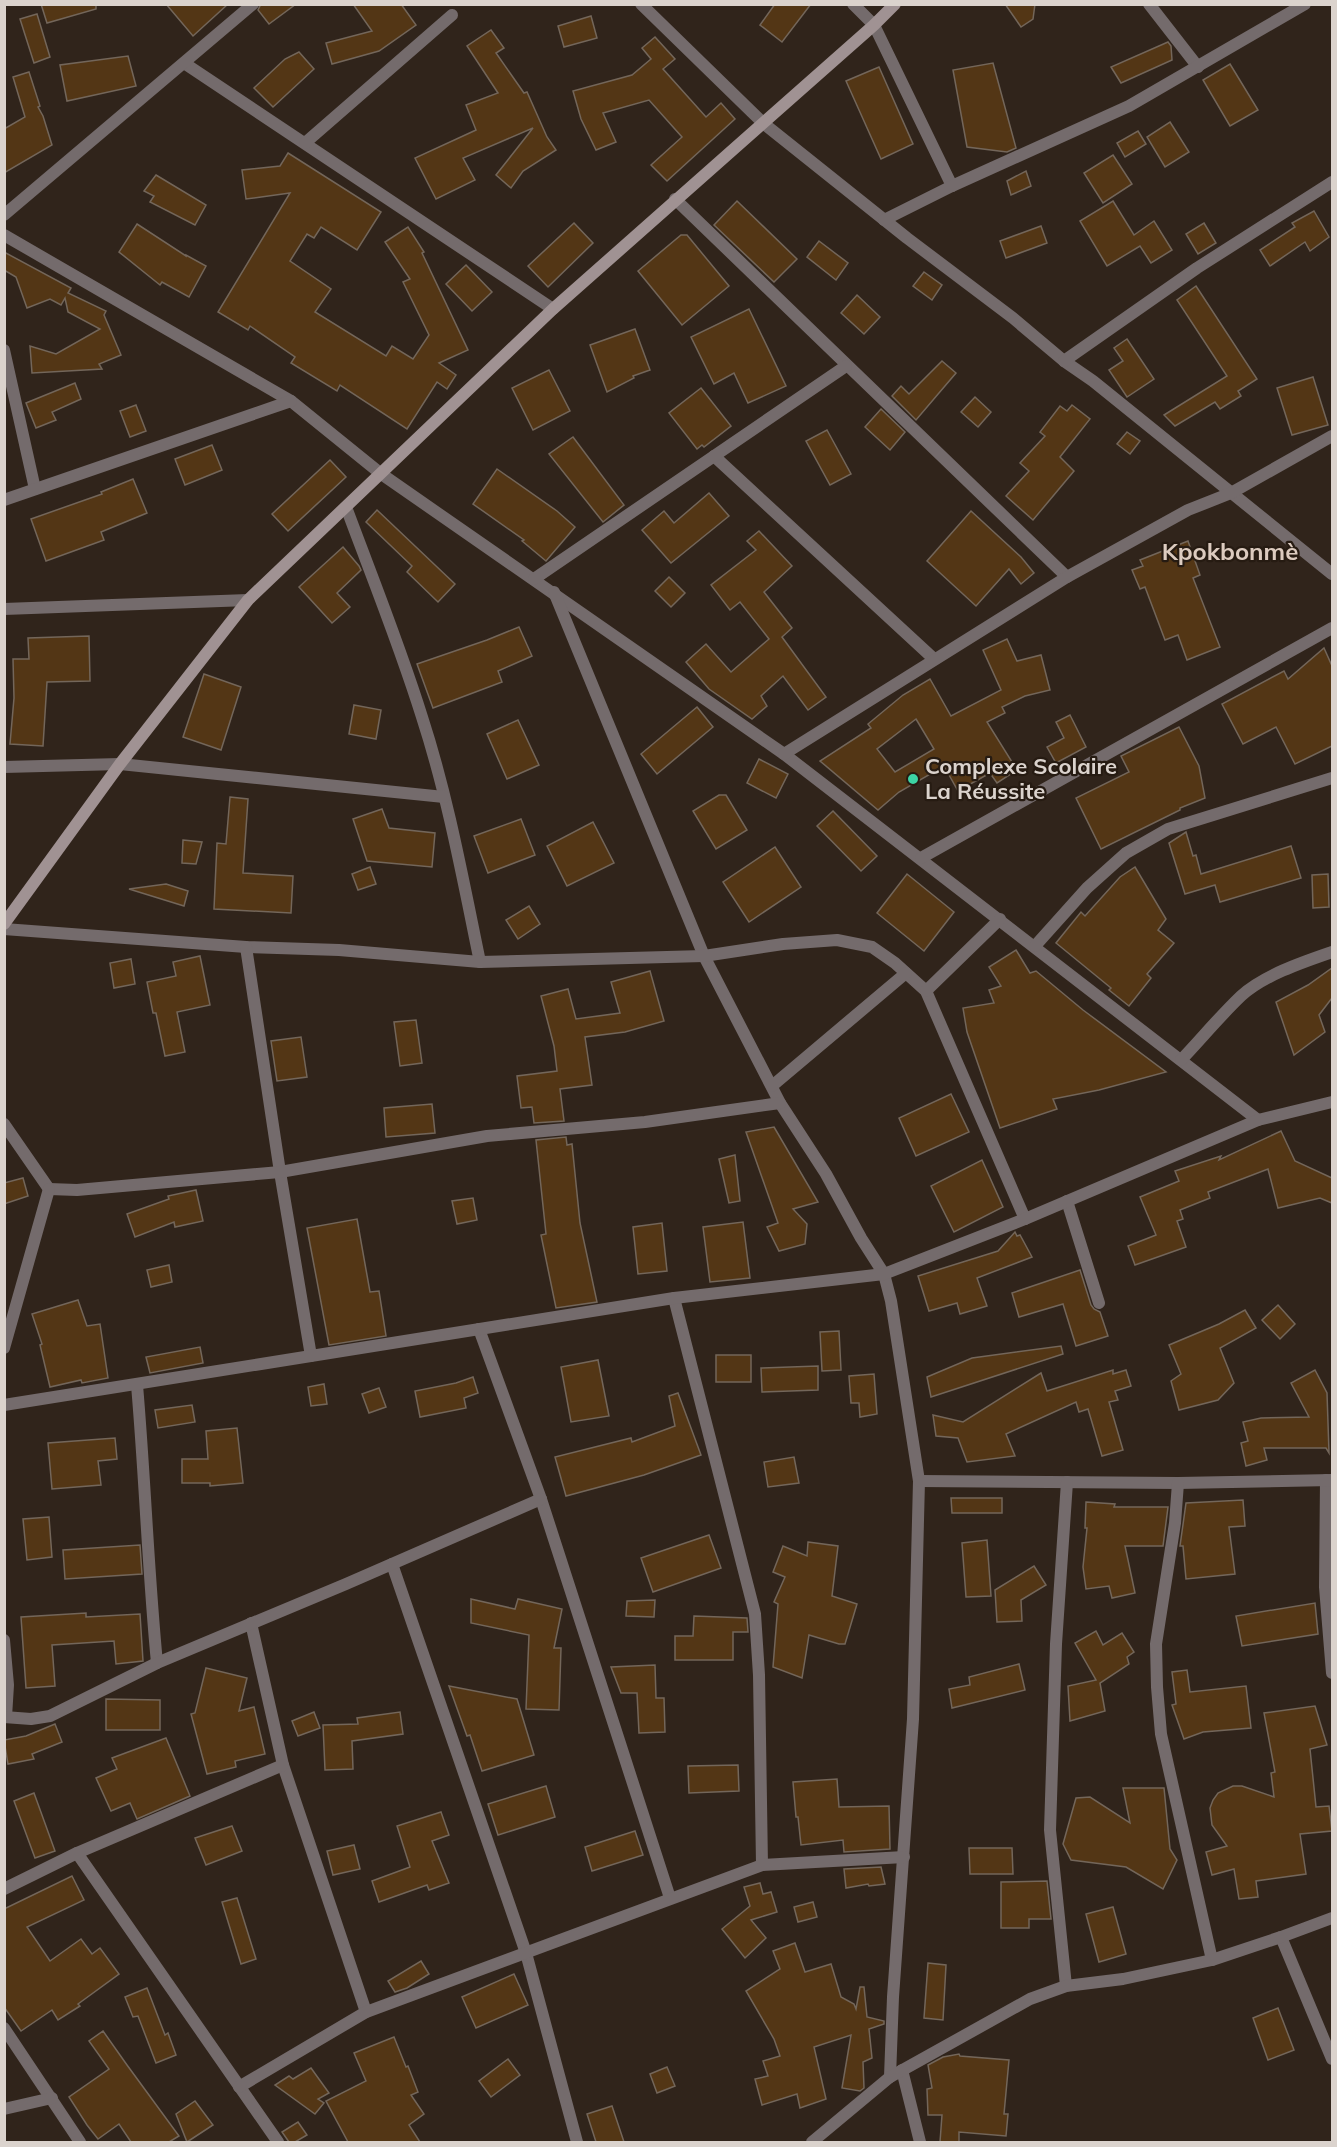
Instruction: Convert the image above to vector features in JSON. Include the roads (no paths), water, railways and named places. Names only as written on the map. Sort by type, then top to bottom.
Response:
[{"type":"street","points":[[4,215],[253,4]]},
{"type":"street","points":[[641,4],[763,123],[884,220],[1013,318],[1332,574]]},
{"type":"street","points":[[853,4],[874,25],[952,186]]},
{"type":"street","points":[[4,924],[9,911],[248,600],[553,309],[895,4]]},
{"type":"street","points":[[1149,4],[1198,67]]},
{"type":"street","points":[[884,220],[952,186],[1129,106],[1305,4]]},
{"type":"street","points":[[305,143],[452,15]]},
{"type":"street","points":[[184,63],[553,309]]},
{"type":"street","points":[[1064,361],[1197,268],[1332,182]]},
{"type":"street","points":[[675,199],[1067,577]]},
{"type":"street","points":[[4,235],[291,401],[380,472],[784,754],[1258,1120]]},
{"type":"street","points":[[4,350],[35,489]]},
{"type":"street","points":[[534,579],[846,366]]},
{"type":"street","points":[[4,500],[291,401]]},
{"type":"street","points":[[784,754],[1067,577],[1188,510],[1231,493],[1332,436]]},
{"type":"street","points":[[714,456],[934,659]]},
{"type":"street","points":[[346,507],[423,719],[444,797],[480,962]]},
{"type":"street","points":[[554,592],[704,956],[780,1103],[826,1174],[884,1275],[891,1301],[919,1481],[913,1719],[893,1997],[890,2077]]},
{"type":"street","points":[[4,609],[248,600]]},
{"type":"street","points":[[921,858],[1332,628]]},
{"type":"street","points":[[4,766],[120,764],[444,797]]},
{"type":"street","points":[[1035,946],[1086,888],[1125,853],[1168,829],[1332,778]]},
{"type":"street","points":[[926,991],[1000,919]]},
{"type":"street","points":[[4,929],[246,947],[339,950],[480,962],[704,956],[783,944],[837,940],[872,946],[926,991],[1025,1219]]},
{"type":"street","points":[[246,947],[311,1356]]},
{"type":"street","points":[[1181,1060],[1243,995],[1272,976],[1332,952]]},
{"type":"street","points":[[772,1086],[906,973]]},
{"type":"street","points":[[4,1405],[674,1298],[884,1275],[1025,1219],[1258,1120],[1332,1102]]},
{"type":"street","points":[[49,1189],[77,1190],[280,1172],[487,1136],[645,1122],[780,1103]]},
{"type":"street","points":[[4,1124],[49,1189]]},
{"type":"street","points":[[4,1348],[49,1189]]},
{"type":"street","points":[[1067,1201],[1098,1303]]},
{"type":"street","points":[[674,1298],[755,1614],[759,1675],[762,1865]]},
{"type":"street","points":[[479,1329],[541,1498],[670,1898]]},
{"type":"street","points":[[137,1385],[145,1472],[149,1583],[158,1663]]},
{"type":"street","points":[[919,1481],[1178,1483],[1329,1480],[1325,1587],[1332,1673]]},
{"type":"street","points":[[1066,1482],[1056,1644],[1050,1830],[1066,1986]]},
{"type":"street","points":[[1178,1483],[1175,1523],[1156,1644],[1156,1687],[1161,1734],[1212,1960]]},
{"type":"street","points":[[4,1640],[8,1685],[5,1717],[31,1719],[50,1716],[158,1663],[541,1498]]},
{"type":"street","points":[[392,1564],[526,1953],[577,2142]]},
{"type":"street","points":[[251,1623],[283,1765],[366,2012]]},
{"type":"street","points":[[4,1889],[77,1853],[283,1765]]},
{"type":"street","points":[[77,1853],[278,2142]]},
{"type":"street","points":[[239,2087],[366,2012],[762,1865],[904,1857]]},
{"type":"street","points":[[812,2142],[890,2077],[1030,1999],[1066,1986],[1123,1979],[1212,1960],[1332,1918]]},
{"type":"street","points":[[1281,1937],[1332,2059]]},
{"type":"street","points":[[1318,2022],[1332,2023]]},
{"type":"street","points":[[4,2028],[80,2142]]},
{"type":"street","points":[[902,2070],[920,2142]]},
{"type":"street","points":[[4,2109],[52,2098]]},
{"type":"place","name":"Complexe Scolaire La Réussite","points":[[913,779]]},
{"type":"district","name":"Kpokbonmè","points":[[1230,551]]}]
